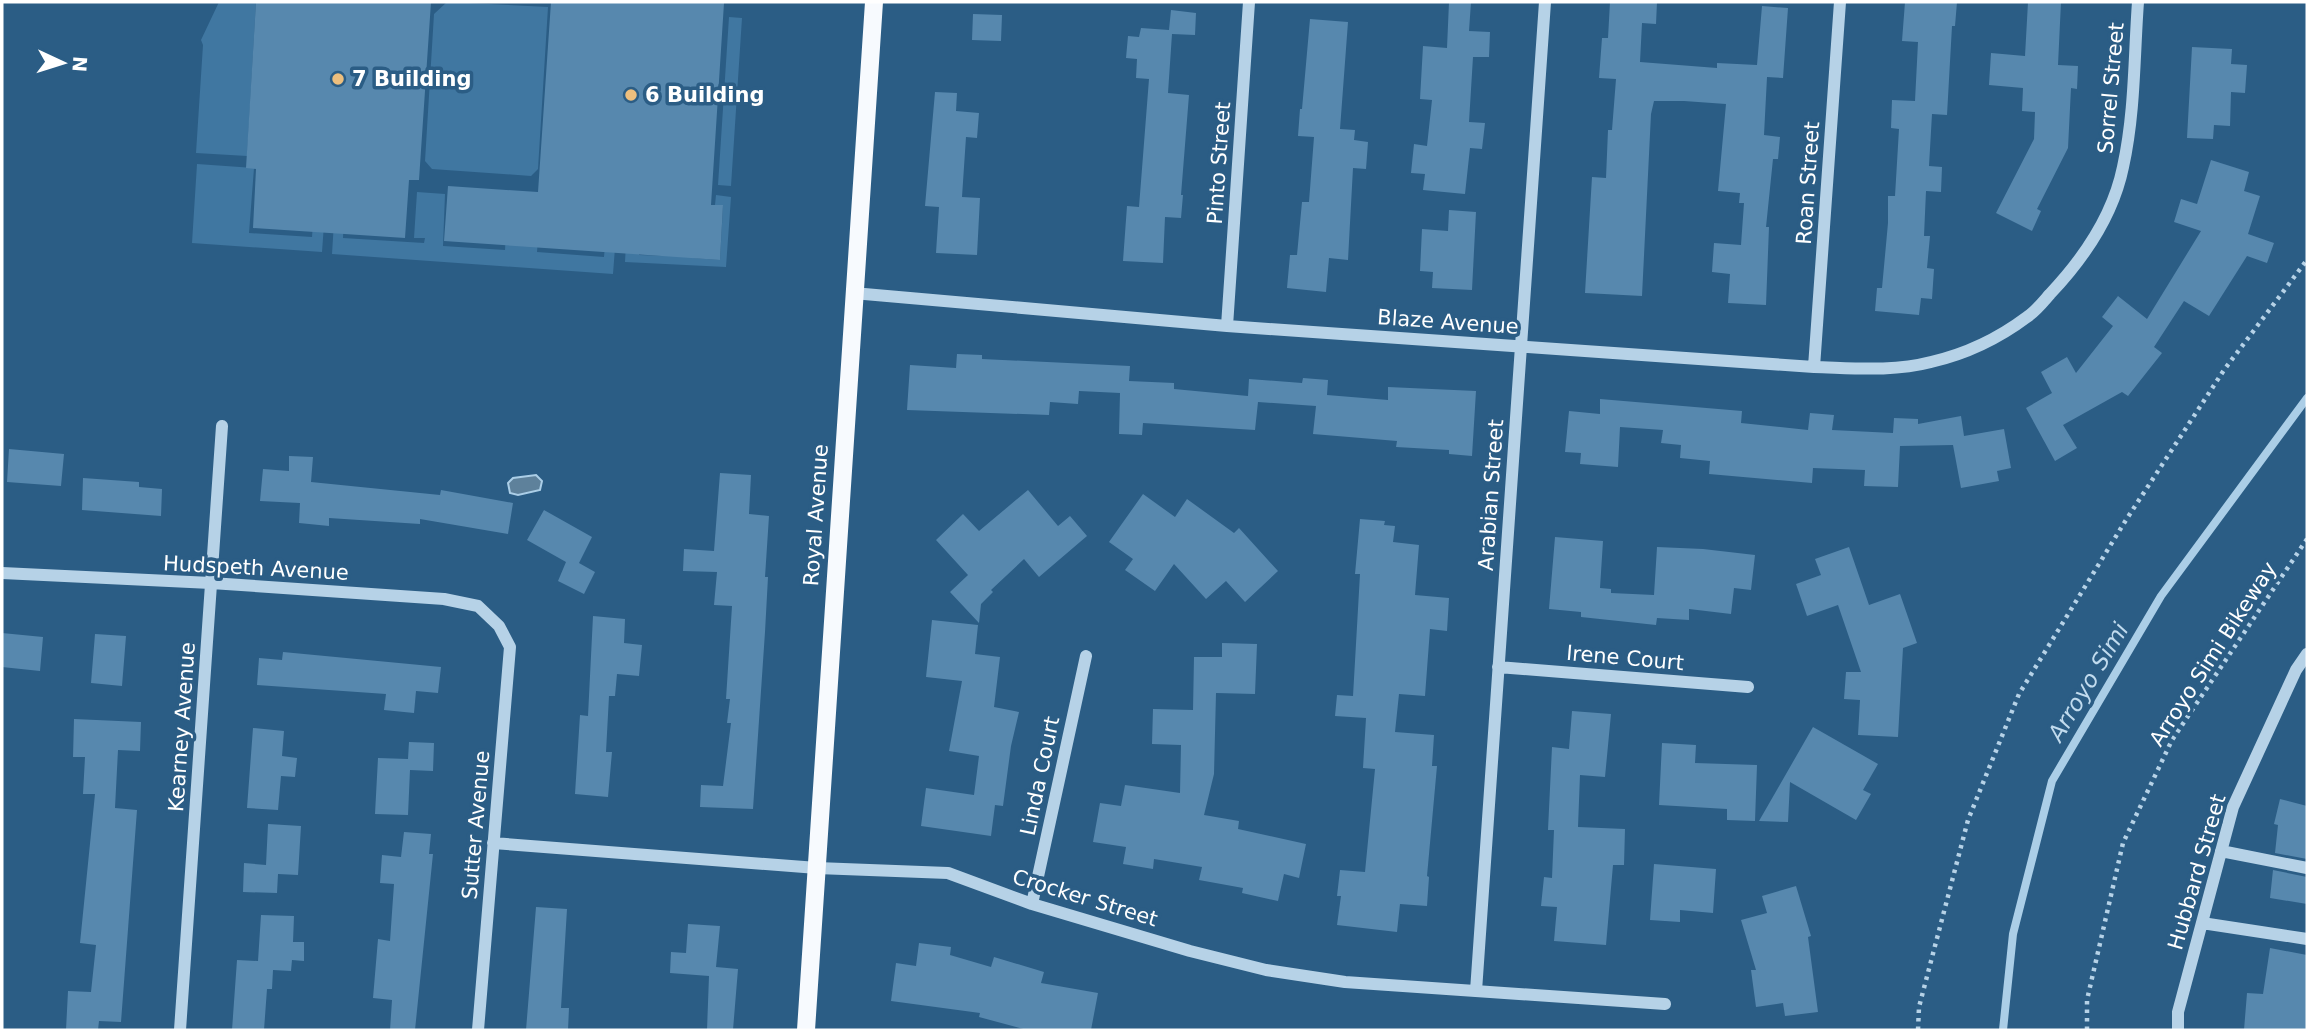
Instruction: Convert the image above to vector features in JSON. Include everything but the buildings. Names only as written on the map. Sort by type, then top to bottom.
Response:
[{"type":"main road","name":"Royal Avenue","points":[[806,1030],[874,2]]},
{"type":"street","name":"Pinto Street","points":[[1227,326],[1250,2]]},
{"type":"street","name":"Arabian Street","points":[[1476,991],[1545,2]]},
{"type":"street","name":"Roan Street","points":[[1814,366],[1840,2]]},
{"type":"street","name":"Sorrel Street","points":[[2030,315],[2069,274],[2104,223],[2116,191],[2129,134],[2138,2]]},
{"type":"street","name":"Blaze Avenue","points":[[853,293],[1227,326],[1893,369],[1931,363],[1960,354],[1996,337],[2030,315]]},
{"type":"street","name":"Kearney Avenue","points":[[180,1030],[222,426]]},
{"type":"street","name":"Hudspeth Avenue","points":[[2,573],[444,598],[478,606],[499,626]]},
{"type":"street","name":"Sutter Avenue","points":[[478,1030],[510,647],[499,626]]},
{"type":"street","name":"Hubbard Street","points":[[2178,1030],[2178,1012],[2233,807],[2296,670],[2307,654]]},
{"type":"street","name":"Linda Court","points":[[1032,904],[1086,656]]},
{"type":"street","name":"Irene Court","points":[[1498,667],[1748,687]]},
{"type":"street","name":"Crocker Street","points":[[493,843],[817,868],[948,873],[1032,904],[1266,970],[1345,982],[1665,1004]]},
{"type":"street","points":[[2221,851],[2307,868]]},
{"type":"street","points":[[2202,923],[2307,939]]},
{"type":"path","points":[[1918,1030],[1919,1007],[1968,820],[2019,694],[2126,520],[2224,370],[2307,260]]},
{"type":"path","name":"Arroyo Simi Bikeway","points":[[2087,1030],[2087,1000],[2123,843],[2172,740],[2307,539]]},
{"type":"shaded area","points":[[219,2],[256,2],[247,156],[196,153],[203,45],[201,40]]},
{"type":"shaded area","points":[[447,2],[548,7],[538,169],[531,176],[432,169],[425,161],[434,14]]},
{"type":"shaded area","points":[[729,17],[742,18],[731,186],[718,185]]},
{"type":"shaded area","points":[[197,164],[254,168],[249,233],[312,237],[315,196],[326,197],[322,252],[192,243]]},
{"type":"shaded area","points":[[336,190],[345,190],[343,238],[424,243],[425,238],[414,238],[417,192],[445,194],[443,246],[505,250],[508,196],[541,198],[537,252],[604,257],[608,208],[618,209],[613,274],[332,254]]},
{"type":"shaded area","points":[[716,195],[731,197],[726,267],[625,262],[628,206],[641,207],[639,255],[665,256],[668,207],[693,258],[720,260],[723,206],[715,205]]},
{"type":"shaded area","points":[[536,475],[542,481],[540,490],[518,495],[510,493],[508,483],[513,478]]},
{"type":"waterway","name":"Arroyo Simi","points":[[2003,1030],[2013,934],[2052,781],[2161,596],[2307,398]]},
{"type":"place","name":"7 Building","points":[[338,79]]},
{"type":"place","name":"6 Building","points":[[631,95]]}]
